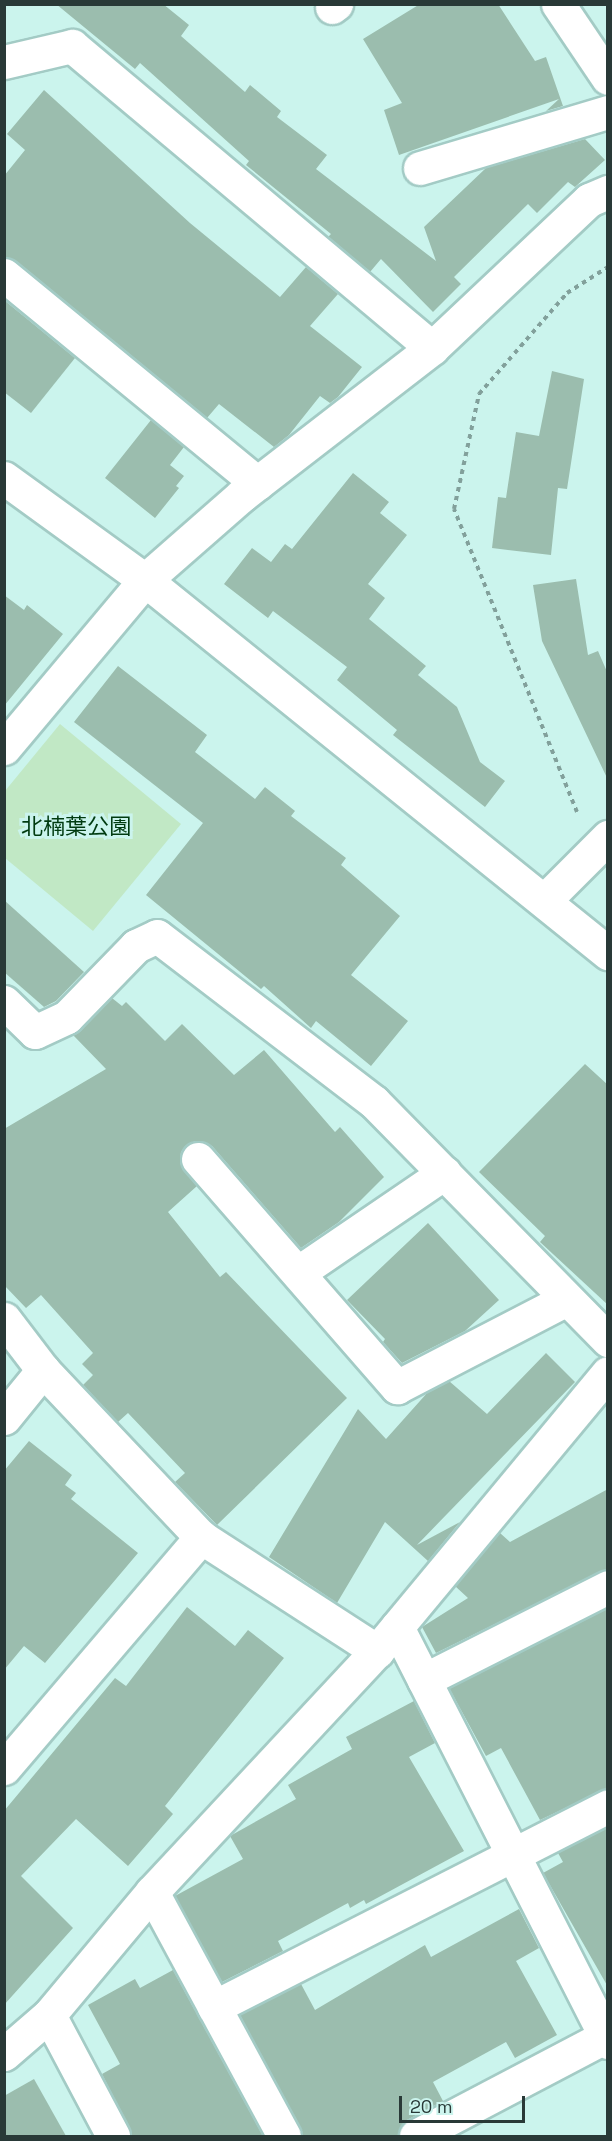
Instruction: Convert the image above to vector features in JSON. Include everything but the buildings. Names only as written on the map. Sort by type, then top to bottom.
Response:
[{"type":"street","points":[[558,4],[608,78]]},
{"type":"street","points":[[4,62],[72,46],[432,348]]},
{"type":"street","points":[[420,168],[608,112]]},
{"type":"street","points":[[4,748],[145,580],[257,483],[432,348],[589,200],[608,192]]},
{"type":"street","points":[[4,274],[257,483]]},
{"type":"street","points":[[4,478],[145,580],[546,899],[608,952]]},
{"type":"street","points":[[546,899],[600,844]]},
{"type":"street","points":[[4,1002],[35,1032],[68,1017],[136,946],[158,936],[374,1102],[608,1340]]},
{"type":"street","points":[[198,1158],[397,1387],[567,1299]]},
{"type":"street","points":[[299,1272],[444,1173]]},
{"type":"street","points":[[4,1319],[43,1370],[201,1537],[387,1639],[424,1680],[607,2038],[416,2136]]},
{"type":"street","points":[[4,1418],[43,1370]]},
{"type":"street","points":[[4,2054],[49,2015],[152,1892],[387,1639],[608,1373]]},
{"type":"street","points":[[4,1768],[201,1537]]},
{"type":"street","points":[[424,1680],[608,1587]]},
{"type":"street","points":[[214,2007],[608,1806]]},
{"type":"street","points":[[152,1892],[284,2136]]},
{"type":"street","points":[[49,2015],[113,2136]]},
{"type":"path","points":[[600,844],[454,509],[480,394],[567,294],[608,267]]},
{"type":"green space","name":"北楠葉公園","points":[[60,724],[181,824],[93,931],[5,858],[5,791]]}]
